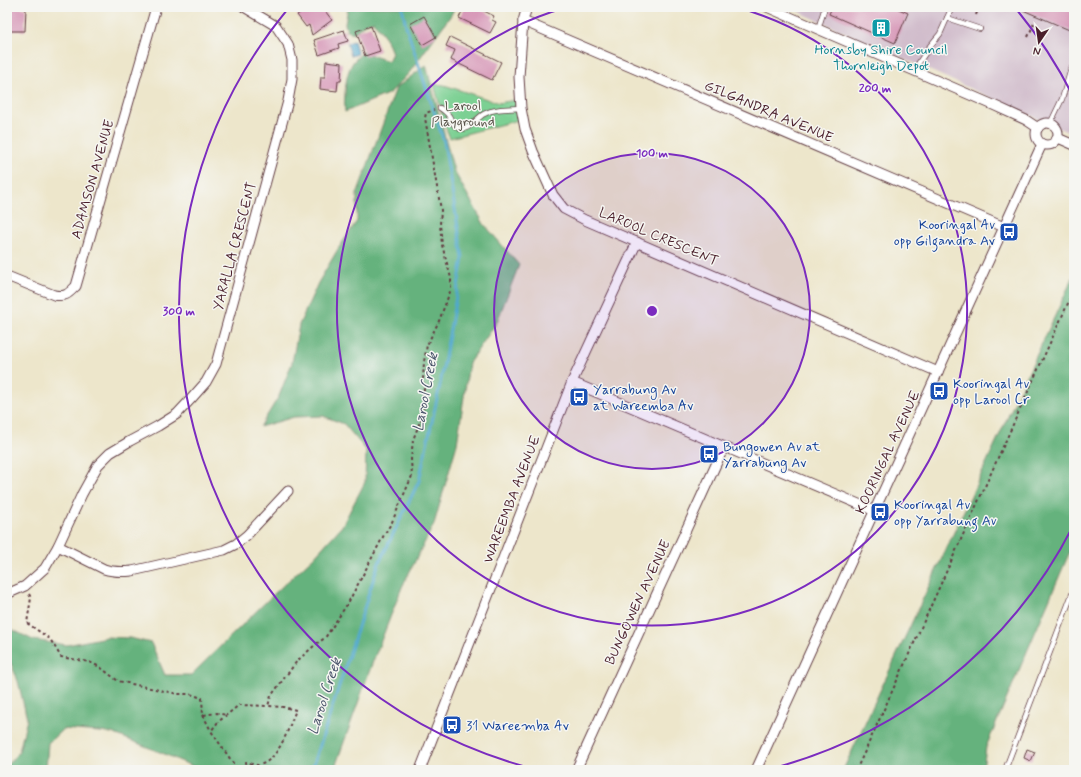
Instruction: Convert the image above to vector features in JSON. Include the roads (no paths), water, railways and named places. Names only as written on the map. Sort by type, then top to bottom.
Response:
[{"type":"street","name":"ADAMSON AVENUE","points":[[7,276],[54,295],[62,296],[69,293],[76,286],[156,7]]},
{"type":"street","name":"YARALLA CRESCENT","points":[[7,594],[25,586],[45,568],[58,546],[82,494],[98,465],[110,453],[177,414],[206,382],[216,364],[286,109],[292,79],[292,60],[288,44],[276,26],[244,7]]},
{"type":"street","name":"LAROOL CRESCENT","points":[[527,7],[523,21],[519,78],[522,119],[533,151],[553,195],[564,209],[585,220],[938,372]]},
{"type":"street","points":[[767,7],[991,104],[1026,120],[1038,128]]},
{"type":"street","name":"GILGANDRA AVENUE","points":[[523,21],[1004,227]]},
{"type":"street","points":[[1050,124],[1057,129],[1058,138],[1052,145],[1042,144],[1037,138],[1036,133],[1038,128],[1041,125],[1050,124]]},
{"type":"street","points":[[1058,138],[1074,145]]},
{"type":"street","name":"KOORINGAL AVENUE","points":[[756,770],[1042,144]]},
{"type":"street","name":"WAREEMBA AVENUE","points":[[420,770],[572,382],[636,242]]},
{"type":"street","points":[[572,382],[875,511]]},
{"type":"street","name":"BUNGOWEN AVENUE","points":[[576,770],[724,447]]},
{"type":"street","points":[[58,546],[104,569],[122,572],[224,550],[236,544],[247,535],[288,491]]},
{"type":"lane","points":[[818,29],[825,7]]},
{"type":"lane","points":[[914,70],[940,34],[952,7]]},
{"type":"lane","points":[[947,18],[980,29]]},
{"type":"lane","points":[[1050,124],[1062,98],[1071,69]]},
{"type":"lane","points":[[440,108],[449,116],[453,125],[462,130],[467,128],[483,114],[494,110],[521,108]]},
{"type":"lane","points":[[1004,770],[1074,589]]},
{"type":"water","points":[[354,41],[358,54],[351,56],[347,43]]},
{"type":"waterway","name":"Larool Creek","points":[[312,770],[378,565],[419,481],[440,385],[463,258],[444,142],[406,26],[402,7]]},
{"type":"place","name":"Hornsby Shire Council Thornleigh Depot","points":[[881,28]]},
{"type":"place","name":"Kooringal Av opp Gilgandra Av","points":[[1009,232]]},
{"type":"place","name":"Kooringal Av opp Larool Cr","points":[[939,391]]},
{"type":"place","name":"Yarrabung Av at Wareemba Av","points":[[579,397]]},
{"type":"place","name":"Bungowen Av at Yarrabung Av","points":[[709,454]]},
{"type":"place","name":"Kooringal Av opp Yarrabung Av","points":[[880,512]]},
{"type":"place","name":"31 Wareemba Av","points":[[452,725]]},
{"type":"park label","name":"Larool Playground","points":[[463,114]]}]
